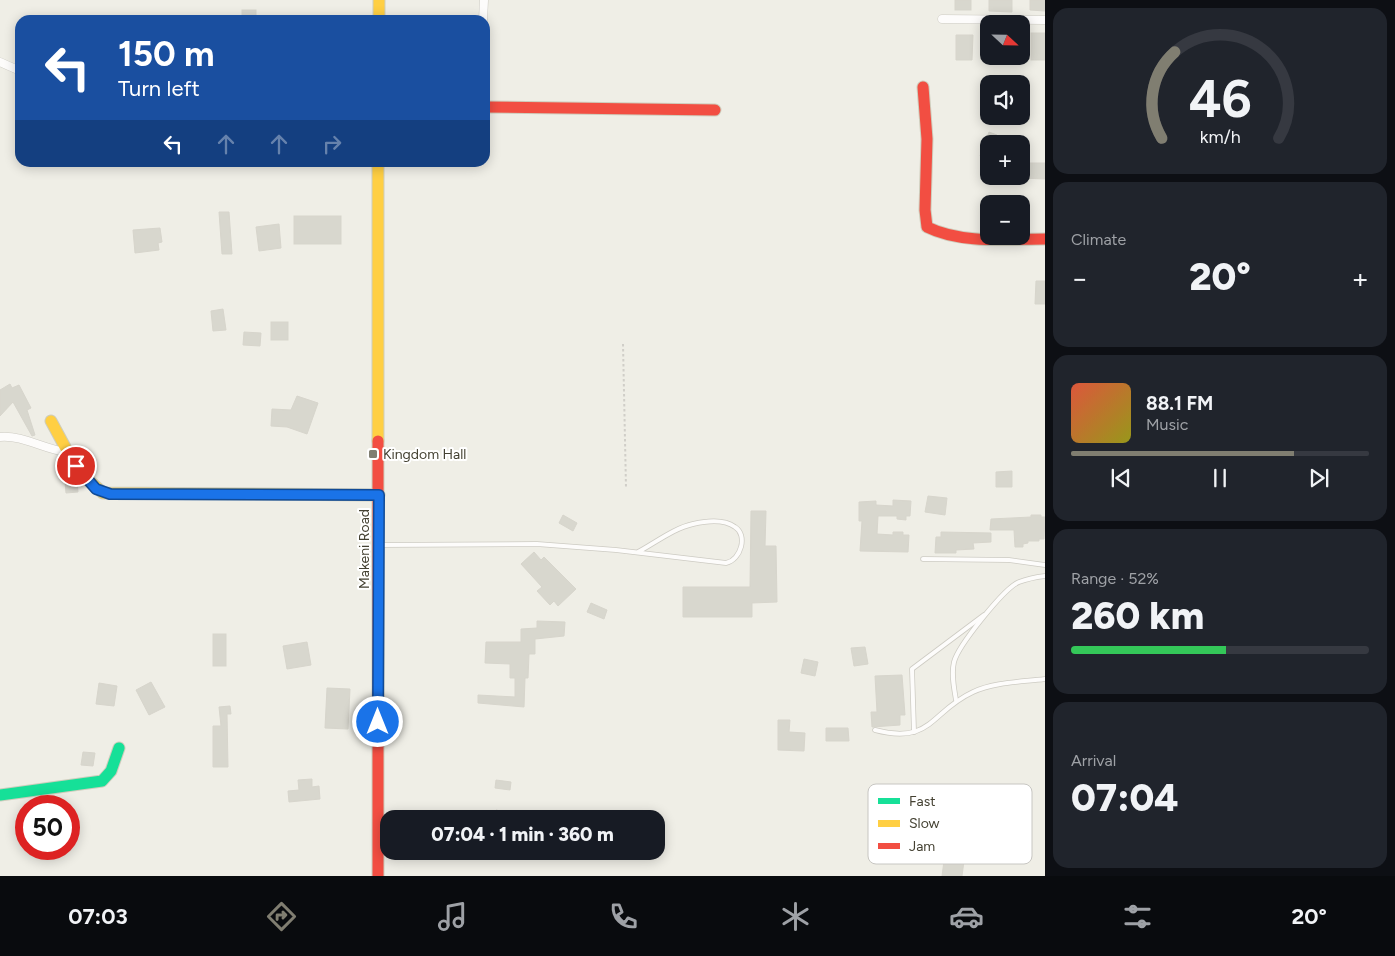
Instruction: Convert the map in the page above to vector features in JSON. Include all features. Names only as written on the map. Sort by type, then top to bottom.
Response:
[{"type":"street","points":[[379,0],[379,15]]},
{"type":"street","points":[[484,0],[484,15]]},
{"type":"street","points":[[942,19],[1045,20]]},
{"type":"street","points":[[0,62],[15,69]]},
{"type":"street","points":[[923,86],[927,139],[925,210],[927,226],[931,230],[949,234],[1045,239]]},
{"type":"street","points":[[490,107],[715,110]]},
{"type":"street","name":"Makeni Road","points":[[378,167],[378,876]]},
{"type":"street","points":[[51,421],[66,452],[96,489],[110,494],[379,495]]},
{"type":"street","points":[[0,437],[20,438],[42,448],[66,452]]},
{"type":"street","points":[[0,795],[102,780],[111,771],[119,748]]},
{"type":"lane","points":[[379,545],[497,543],[638,552],[726,563],[734,561],[739,555],[741,534],[737,527],[728,523],[691,524],[638,552]]},
{"type":"lane","points":[[923,559],[1009,560],[1045,565]]},
{"type":"lane","points":[[956,700],[952,672],[955,659],[972,631],[1018,582],[1045,576]]},
{"type":"lane","points":[[914,732],[912,669],[990,611]]},
{"type":"lane","points":[[875,730],[897,735],[914,732],[937,720],[956,700],[975,690],[1045,679]]},
{"type":"path","points":[[623,344],[626,488]]},
{"type":"building","points":[[955,0],[971,0],[971,10],[955,10]]},
{"type":"building","points":[[989,0],[1012,0],[1012,12],[989,11]]},
{"type":"building","points":[[1030,0],[1045,0],[1045,11],[1030,10]]},
{"type":"building","points":[[242,10],[256,10],[256,15],[242,15]]},
{"type":"building","points":[[1031,33],[1045,33],[1045,60],[1031,60]]},
{"type":"building","points":[[956,35],[973,35],[972,60],[956,60]]},
{"type":"building","points":[[1030,163],[1045,163],[1045,179],[1030,178]]},
{"type":"building","points":[[219,212],[229,212],[232,254],[222,254]]},
{"type":"building","points":[[294,216],[341,216],[341,244],[294,244]]},
{"type":"building","points":[[279,224],[281,248],[259,251],[256,227]]},
{"type":"building","points":[[160,228],[162,242],[158,243],[159,250],[135,253],[133,230]]},
{"type":"building","points":[[1036,281],[1045,281],[1045,304],[1035,304]]},
{"type":"building","points":[[223,309],[226,330],[213,331],[211,311]]},
{"type":"building","points":[[271,322],[288,322],[288,340],[271,340]]},
{"type":"building","points":[[244,332],[261,333],[260,346],[243,345]]},
{"type":"building","points":[[10,384],[12,388],[19,385],[31,408],[27,410],[35,435],[32,436],[13,402],[0,416],[0,390]]},
{"type":"building","points":[[297,396],[318,403],[307,434],[287,427],[271,426],[272,409],[291,410]]},
{"type":"building","points":[[1012,471],[1012,487],[996,487],[996,472]]},
{"type":"building","points":[[77,481],[78,492],[66,493],[65,482]]},
{"type":"building","points":[[928,496],[947,498],[945,515],[925,512]]},
{"type":"building","points":[[893,500],[911,501],[910,516],[906,516],[906,520],[897,519],[897,516],[878,516],[877,534],[893,535],[893,532],[903,532],[903,535],[909,535],[908,552],[860,551],[862,521],[859,521],[859,502],[876,501],[876,505],[893,506]]},
{"type":"building","points":[[751,511],[766,511],[765,546],[776,546],[777,602],[752,603],[752,617],[683,617],[683,587],[750,587]]},
{"type":"building","points":[[563,515],[577,523],[573,531],[559,523]]},
{"type":"building","points":[[1031,515],[1045,517],[1044,539],[1028,541],[1028,543],[1023,544],[1023,547],[1015,547],[1014,530],[990,530],[991,519],[1031,517]]},
{"type":"building","points":[[941,532],[991,533],[991,542],[973,543],[974,549],[956,550],[956,553],[935,553],[936,537],[941,537]]},
{"type":"building","points":[[534,552],[541,560],[544,557],[576,589],[558,606],[554,601],[550,605],[537,591],[542,587],[521,564]]},
{"type":"building","points":[[591,603],[607,610],[604,619],[587,612]]},
{"type":"building","points":[[537,621],[565,622],[564,636],[535,639],[535,654],[529,654],[528,678],[525,678],[524,707],[478,703],[478,695],[515,697],[515,678],[510,678],[510,664],[485,663],[486,642],[521,642],[521,629],[537,628]]},
{"type":"building","points":[[213,634],[226,634],[226,666],[213,666]]},
{"type":"building","points":[[307,642],[311,665],[287,669],[283,646]]},
{"type":"building","points":[[865,647],[868,664],[854,666],[851,648]]},
{"type":"building","points":[[804,659],[818,662],[815,676],[801,673]]},
{"type":"building","points":[[902,675],[905,715],[900,715],[900,725],[872,727],[871,712],[877,712],[875,676]]},
{"type":"building","points":[[151,682],[165,707],[149,715],[136,690]]},
{"type":"building","points":[[99,683],[117,686],[114,706],[96,704]]},
{"type":"building","points":[[327,688],[350,689],[348,729],[325,728]]},
{"type":"building","points":[[230,706],[231,714],[227,714],[228,767],[213,767],[213,726],[221,726],[219,707]]},
{"type":"building","points":[[778,720],[790,720],[789,732],[805,733],[804,751],[778,750]]},
{"type":"building","points":[[826,728],[848,728],[849,741],[826,741]]},
{"type":"building","points":[[83,752],[95,753],[93,766],[81,765]]},
{"type":"building","points":[[312,779],[312,787],[319,786],[320,799],[289,802],[288,791],[299,790],[298,780]]},
{"type":"building","points":[[496,780],[511,782],[510,790],[495,788]]},
{"type":"building","points":[[944,864],[964,864],[962,876],[942,876]]},
{"type":"traffic: fast","points":[[0,795],[102,781],[111,771],[119,748]]},
{"type":"traffic: slow","points":[[379,0],[379,15]]},
{"type":"traffic: slow","points":[[378,167],[378,441]]},
{"type":"traffic: slow","points":[[51,421],[78,471],[103,493],[379,495]]},
{"type":"traffic: jam","points":[[923,87],[927,139],[925,210],[927,227],[955,236],[970,238],[1000,240],[1045,239]]},
{"type":"traffic: jam","points":[[490,107],[715,110]]},
{"type":"traffic: jam","points":[[378,441],[378,876]]},
{"type":"place","name":"Kingdom Hall","points":[[373,454]]},
{"type":"route","points":[[76,466],[96,489],[110,494],[379,495],[378,722]]}]
